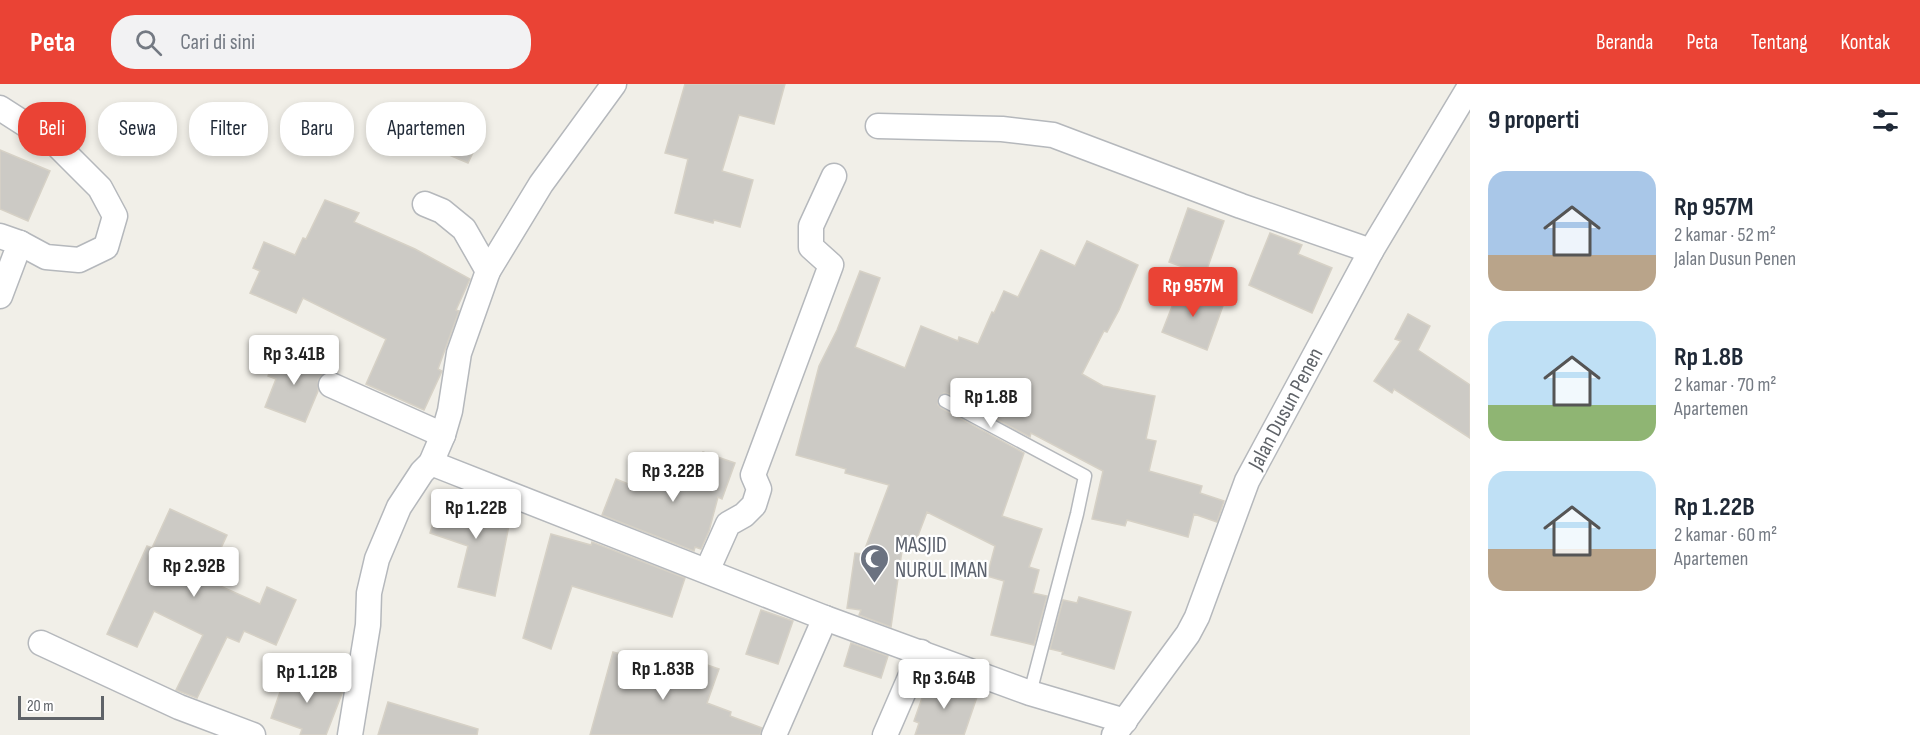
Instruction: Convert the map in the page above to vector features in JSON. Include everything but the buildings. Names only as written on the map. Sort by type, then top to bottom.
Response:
[{"type":"street","points":[[350,735],[368,625],[369,593],[377,559],[399,507],[422,472],[431,463],[443,435],[450,411],[459,353],[488,271],[541,184],[614,84]]},
{"type":"street","name":"Jalan Dusun Penen","points":[[1120,728],[1188,634],[1197,617],[1247,481],[1371,250],[1470,86]]},
{"type":"street","points":[[0,108],[56,144],[100,188],[115,216],[106,247],[79,261],[46,257],[10,240],[0,296]]},
{"type":"street","points":[[878,126],[1002,129],[1053,135],[1240,206],[1371,250]]},
{"type":"street","points":[[707,571],[728,524],[744,515],[754,505],[759,489],[753,475],[831,265],[811,247],[811,226],[834,176]]},
{"type":"street","points":[[425,204],[442,211],[464,229],[488,271]]},
{"type":"street","points":[[331,385],[443,435]]},
{"type":"street","points":[[431,463],[825,618],[1120,728]]},
{"type":"street","points":[[774,735],[825,618]]},
{"type":"street","points":[[41,643],[179,707],[254,735]]},
{"type":"street","points":[[885,735],[921,652]]},
{"type":"lane","points":[[945,401],[1085,476],[1030,693]]},
{"type":"place","name":"MASJID NURUL IMAN","points":[[874,584]]}]
